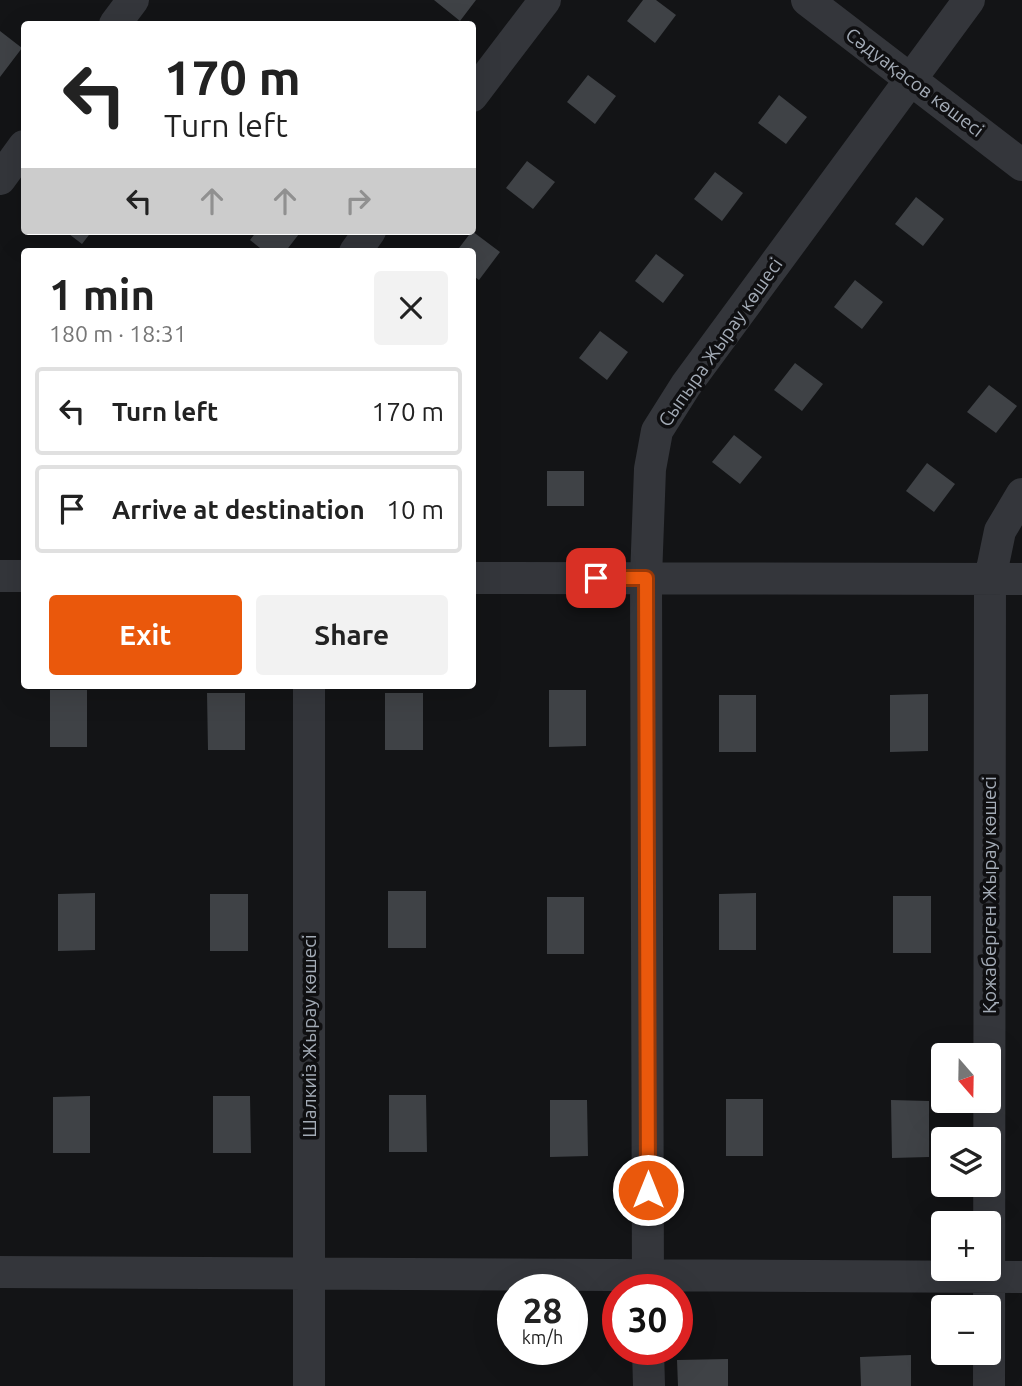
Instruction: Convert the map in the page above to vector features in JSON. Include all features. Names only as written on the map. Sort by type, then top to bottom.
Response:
[{"type":"street","points":[[117,21],[134,0]]},
{"type":"street","points":[[476,91],[545,0]]},
{"type":"street","name":"Сәдуақасов көшесі","points":[[807,0],[1022,164]]},
{"type":"street","name":"Сыпыра Жырау көшесі","points":[[648,1274],[646,578],[650,469],[657,431],[686,385],[969,0]]},
{"type":"street","points":[[0,179],[21,150]]},
{"type":"street","name":"Қожаберген Жырау көшесі","points":[[989,1211],[990,579],[1000,531],[1022,494]]},
{"type":"street","points":[[0,576],[21,576]]},
{"type":"street","points":[[476,578],[1022,579]]},
{"type":"street","name":"Шалкиіз Жырау көшесі","points":[[309,689],[309,1386]]},
{"type":"street","points":[[0,1272],[309,1272],[602,1281]]},
{"type":"street","points":[[1001,1276],[1022,1277]]},
{"type":"street","points":[[693,1281],[931,1277]]},
{"type":"street","name":"Қожаберген Жырау көшесі","points":[[989,1281],[989,1386]]},
{"type":"street","points":[[648,1365],[649,1386]]},
{"type":"building","points":[[434,0],[476,0],[460,21]]},
{"type":"building","points":[[643,0],[656,0],[676,15],[655,43],[627,21]]},
{"type":"building","points":[[0,31],[21,49],[0,77]]},
{"type":"building","points":[[588,75],[616,96],[595,124],[567,102]]},
{"type":"building","points":[[779,95],[807,117],[786,144],[758,123]]},
{"type":"building","points":[[527,161],[555,182],[533,209],[506,188]]},
{"type":"building","points":[[715,172],[743,193],[722,221],[694,199]]},
{"type":"building","points":[[916,197],[944,219],[923,246],[895,224]]},
{"type":"building","points":[[476,234],[500,252],[479,280],[476,278],[476,248],[459,248],[469,235]]},
{"type":"building","points":[[70,235],[89,235],[82,244]]},
{"type":"building","points":[[254,235],[298,235],[288,248],[260,248],[250,240]]},
{"type":"building","points":[[656,254],[684,275],[663,303],[635,281]]},
{"type":"building","points":[[855,280],[883,302],[862,329],[834,307]]},
{"type":"building","points":[[600,331],[628,352],[607,380],[579,358]]},
{"type":"building","points":[[795,363],[823,384],[802,411],[774,390]]},
{"type":"building","points":[[989,385],[1017,406],[996,433],[967,412]]},
{"type":"building","points":[[734,435],[762,457],[740,484],[712,462]]},
{"type":"building","points":[[927,463],[955,484],[934,512],[906,491]]},
{"type":"building","points":[[547,471],[584,471],[584,506],[547,506]]},
{"type":"building","points":[[50,690],[87,690],[87,747],[50,747]]},
{"type":"building","points":[[549,690],[586,690],[586,746],[549,747]]},
{"type":"building","points":[[207,693],[245,693],[245,750],[208,750]]},
{"type":"building","points":[[385,693],[423,693],[423,750],[385,750]]},
{"type":"building","points":[[928,694],[928,751],[890,752],[890,695]]},
{"type":"building","points":[[719,695],[756,695],[756,752],[719,752]]},
{"type":"building","points":[[388,891],[426,891],[426,948],[388,948]]},
{"type":"building","points":[[95,893],[95,950],[58,951],[58,894]]},
{"type":"building","points":[[756,893],[756,950],[719,950],[719,894]]},
{"type":"building","points":[[210,894],[248,894],[248,951],[210,951]]},
{"type":"building","points":[[893,896],[931,896],[931,953],[893,953]]},
{"type":"building","points":[[547,897],[584,897],[584,954],[547,954]]},
{"type":"building","points":[[389,1095],[426,1095],[427,1152],[389,1152]]},
{"type":"building","points":[[90,1096],[90,1153],[53,1153],[53,1097]]},
{"type":"building","points":[[213,1096],[250,1096],[251,1153],[213,1153]]},
{"type":"building","points":[[726,1099],[763,1099],[763,1156],[726,1156]]},
{"type":"building","points":[[550,1100],[587,1100],[588,1156],[550,1157]]},
{"type":"building","points":[[891,1100],[929,1101],[929,1157],[892,1158]]},
{"type":"building","points":[[911,1355],[911,1386],[861,1386],[860,1357]]},
{"type":"building","points":[[728,1359],[728,1386],[678,1386],[677,1365],[693,1365],[693,1360]]},
{"type":"route","points":[[596,578],[646,578],[648,1190]]}]
